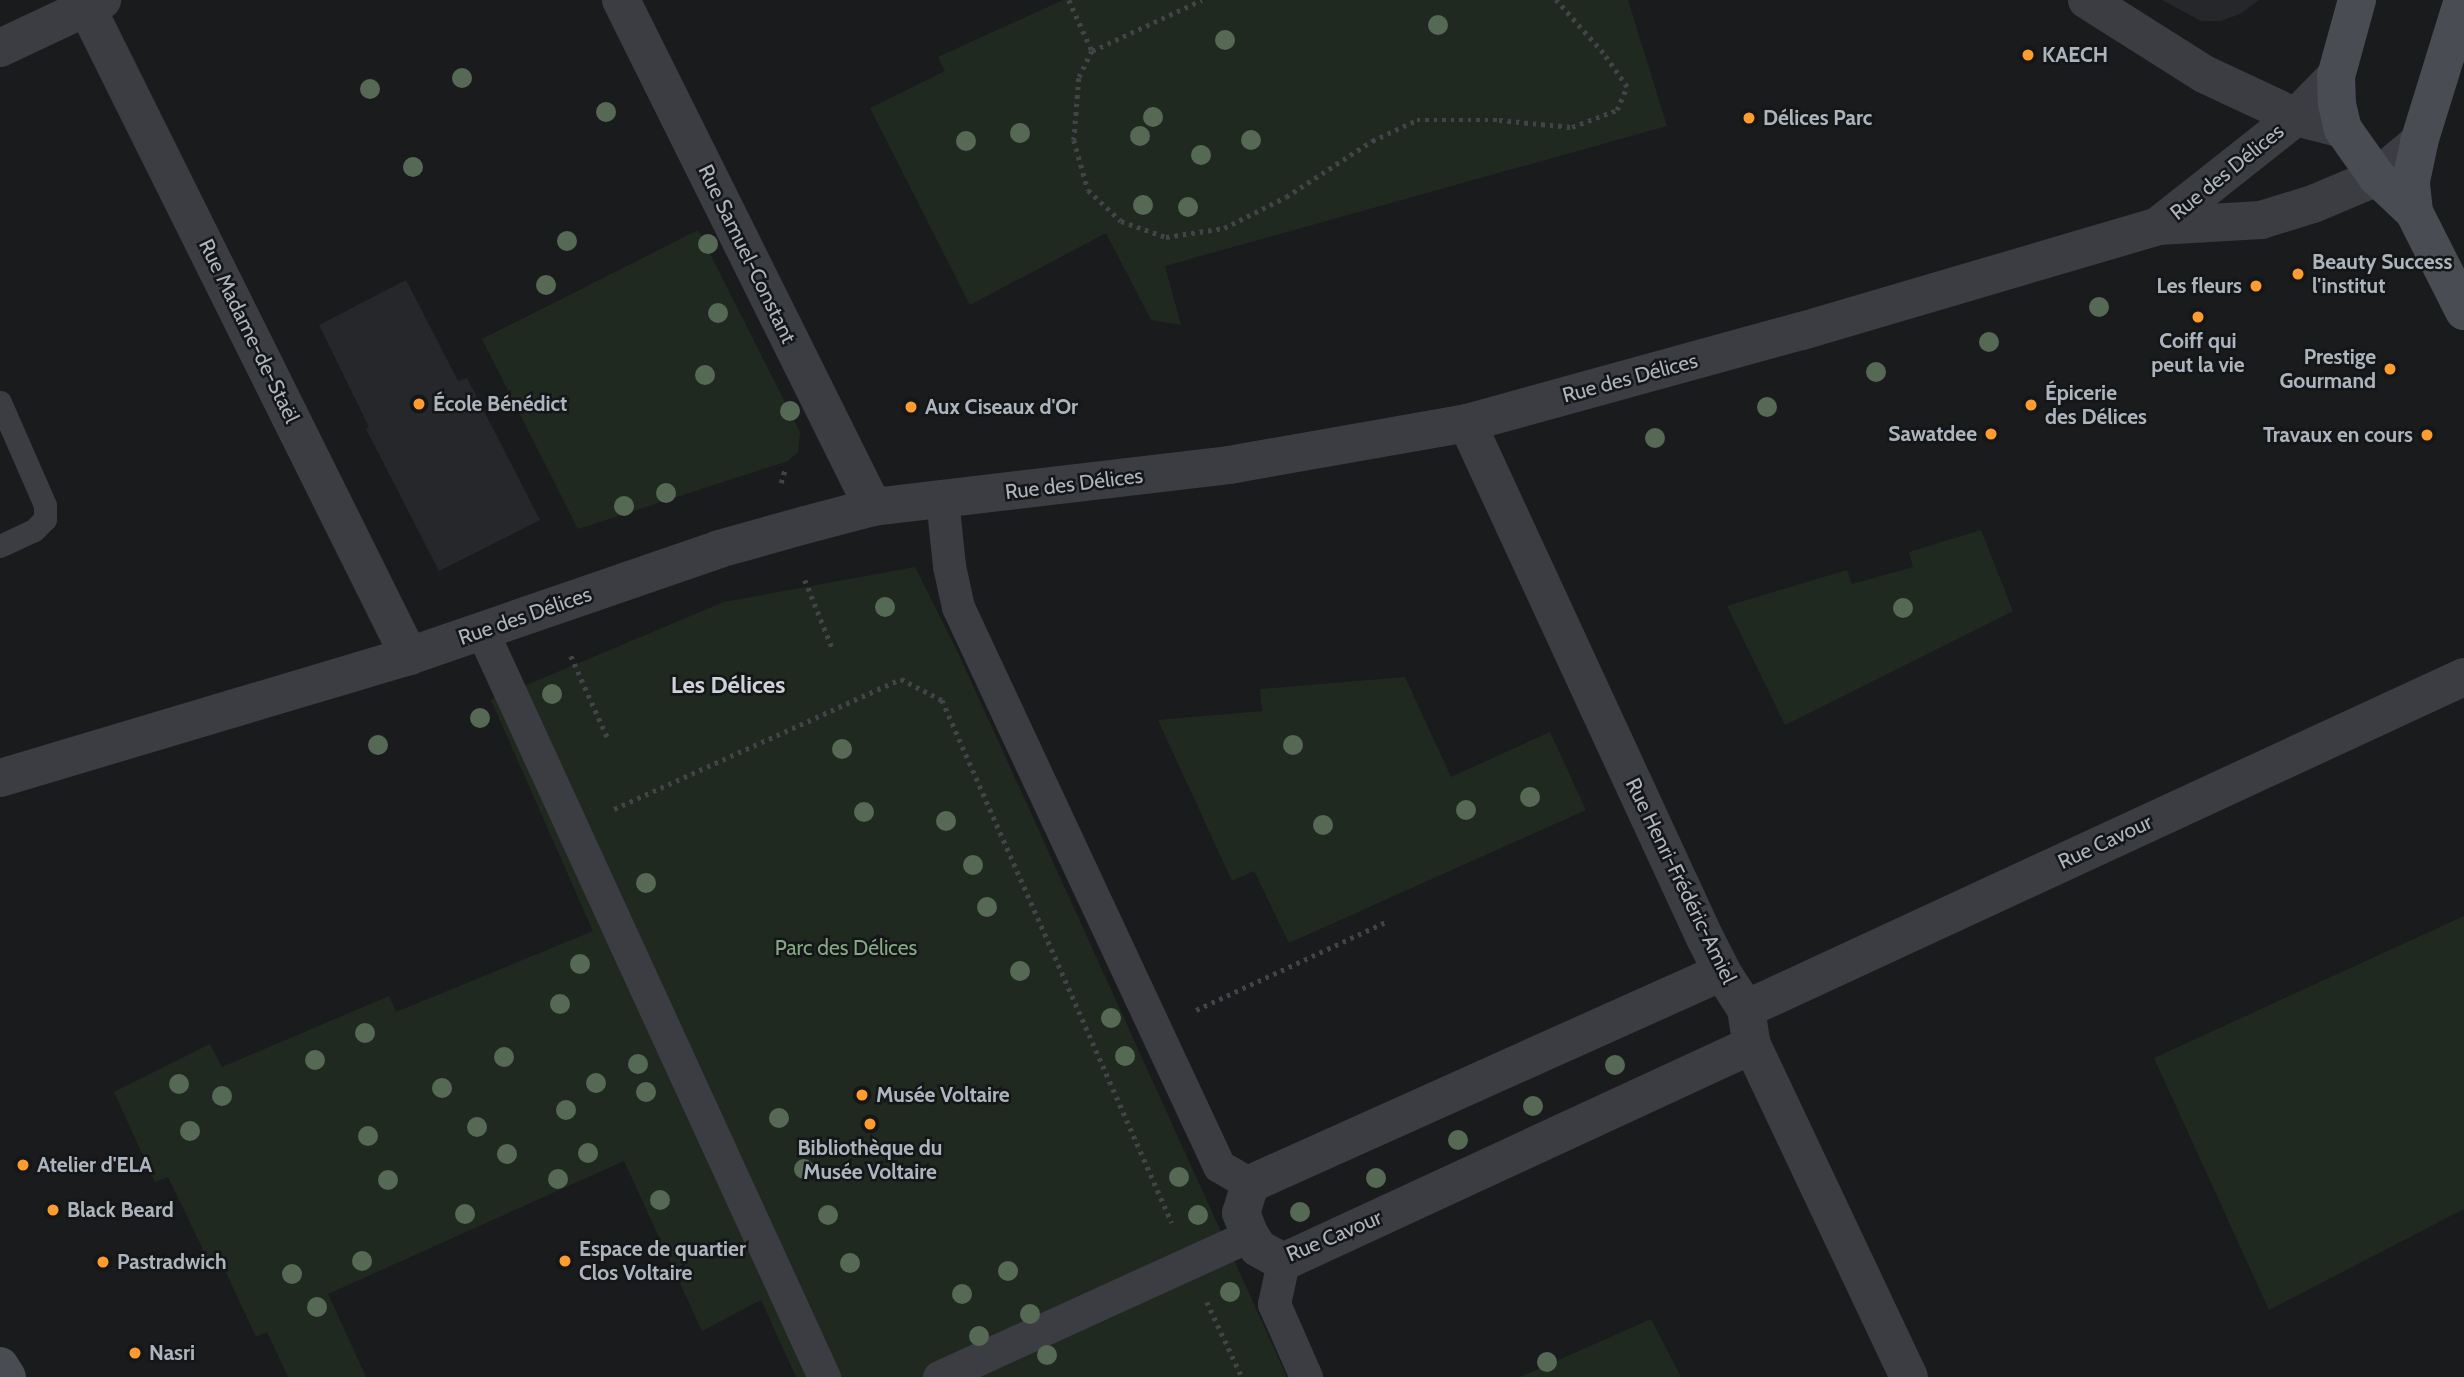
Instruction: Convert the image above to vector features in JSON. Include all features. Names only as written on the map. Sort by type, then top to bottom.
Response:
[{"type":"main road","points":[[2357,0],[2336,76],[2337,104],[2343,129],[2377,177],[2414,212],[2464,311]]},
{"type":"main road","points":[[2414,212],[2411,181],[2419,142],[2462,0]]},
{"type":"main road","points":[[0,1366],[8,1377]]},
{"type":"street","name":"Rue Samuel-Constant","points":[[621,0],[873,507]]},
{"type":"street","points":[[2087,0],[2204,74],[2296,117],[2343,129]]},
{"type":"street","points":[[0,48],[91,2]]},
{"type":"street","name":"Rue Madame-de-Staël","points":[[91,2],[409,656]]},
{"type":"street","name":"Rue des Délices","points":[[2158,226],[2296,117],[2336,76]]},
{"type":"street","name":"Rue des Délices","points":[[0,778],[409,656],[719,549],[873,507],[1229,465],[1467,423],[1802,331],[2158,226],[2261,220],[2313,204],[2377,177],[2419,142]]},
{"type":"street","name":"Rue Henri-Frédéric-Amiel","points":[[1467,423],[1909,1377]]},
{"type":"street","points":[[942,499],[949,566],[958,607],[1157,1028],[1219,1166],[1250,1184]]},
{"type":"street","points":[[482,631],[824,1377]]},
{"type":"street","name":"Rue Cavour","points":[[1250,1235],[1258,1248],[1283,1262],[1749,1027],[2464,677]]},
{"type":"street","points":[[939,1377],[1250,1235],[1241,1213],[1250,1184],[1722,972]]},
{"type":"street","points":[[1283,1262],[1274,1304],[1306,1377]]},
{"type":"lane","points":[[0,402],[45,505],[45,519],[34,530],[0,546]]},
{"type":"path","points":[[1069,0],[1092,51]]},
{"type":"path","points":[[1202,0],[1092,51],[1079,78],[1074,141],[1088,190],[1121,221],[1166,237],[1224,228],[1286,197],[1371,141],[1417,120],[1499,120],[1572,127],[1617,110],[1627,87],[1603,53],[1556,0]]},
{"type":"path","points":[[805,580],[832,647]]},
{"type":"path","points":[[571,656],[609,741]]},
{"type":"path","points":[[618,806],[901,679],[942,700],[1189,1263],[1242,1377]]},
{"type":"path","points":[[1157,1028],[1386,922]]},
{"type":"shaded area","points":[[2162,0],[2259,0],[2240,14],[2221,21],[2201,21]]},
{"type":"shaded area","name":"École Bénédict","points":[[406,280],[458,381],[467,378],[540,520],[439,571],[366,429],[369,427],[319,325]]},
{"type":"green space","points":[[1063,0],[1628,0],[1667,126],[1165,266],[1181,325],[1151,320],[1106,233],[970,305],[870,108],[945,71],[938,57]]},
{"type":"green space","points":[[698,230],[800,432],[798,452],[788,461],[578,529],[482,339]]},
{"type":"green space","points":[[1981,530],[2013,611],[1785,725],[1727,606],[1847,570],[1852,584],[1913,567],[1909,552]]},
{"type":"green space","name":"Parc des Délices","points":[[915,567],[960,657],[1287,1377],[796,1377],[761,1300],[702,1331],[624,1161],[328,1294],[366,1377],[288,1377],[267,1332],[256,1337],[217,1253],[207,1258],[168,1177],[155,1182],[114,1092],[210,1044],[222,1067],[389,996],[396,1012],[593,931],[491,700],[724,602]]},
{"type":"green space","points":[[1405,677],[1451,777],[1550,732],[1586,810],[1289,943],[1254,871],[1232,881],[1158,720],[1262,711],[1260,689]]},
{"type":"green space","points":[[2464,916],[2464,1209],[2269,1310],[2154,1058]]},
{"type":"green space","points":[[1651,1319],[1681,1377],[1520,1377]]},
{"type":"place","name":"KAECH","points":[[2028,55]]},
{"type":"place","name":"Délices Parc","points":[[1749,118]]},
{"type":"place","name":"Beauty Success l'institut","points":[[2298,274]]},
{"type":"place","name":"Les fleurs","points":[[2256,286]]},
{"type":"place","name":"Coiff qui peut la vie","points":[[2198,317]]},
{"type":"place","name":"Prestige Gourmand","points":[[2390,369]]},
{"type":"place","name":"École Bénédict","points":[[419,404]]},
{"type":"place","name":"Épicerie des Délices","points":[[2031,405]]},
{"type":"place","name":"Aux Ciseaux d'Or","points":[[911,407]]},
{"type":"place","name":"Sawatdee","points":[[1991,434]]},
{"type":"place","name":"Travaux en cours","points":[[2427,435]]},
{"type":"place","name":"Musée Voltaire","points":[[862,1095]]},
{"type":"place","name":"Bibliothèque du Musée Voltaire","points":[[870,1124]]},
{"type":"place","name":"Atelier d'ELA","points":[[23,1165]]},
{"type":"place","name":"Black Beard","points":[[53,1210]]},
{"type":"place","name":"Espace de quartier Clos Voltaire","points":[[565,1261]]},
{"type":"place","name":"Pastradwich","points":[[103,1262]]},
{"type":"place","name":"Nasri","points":[[135,1353]]},
{"type":"district","name":"Les Délices","points":[[728,685]]}]
